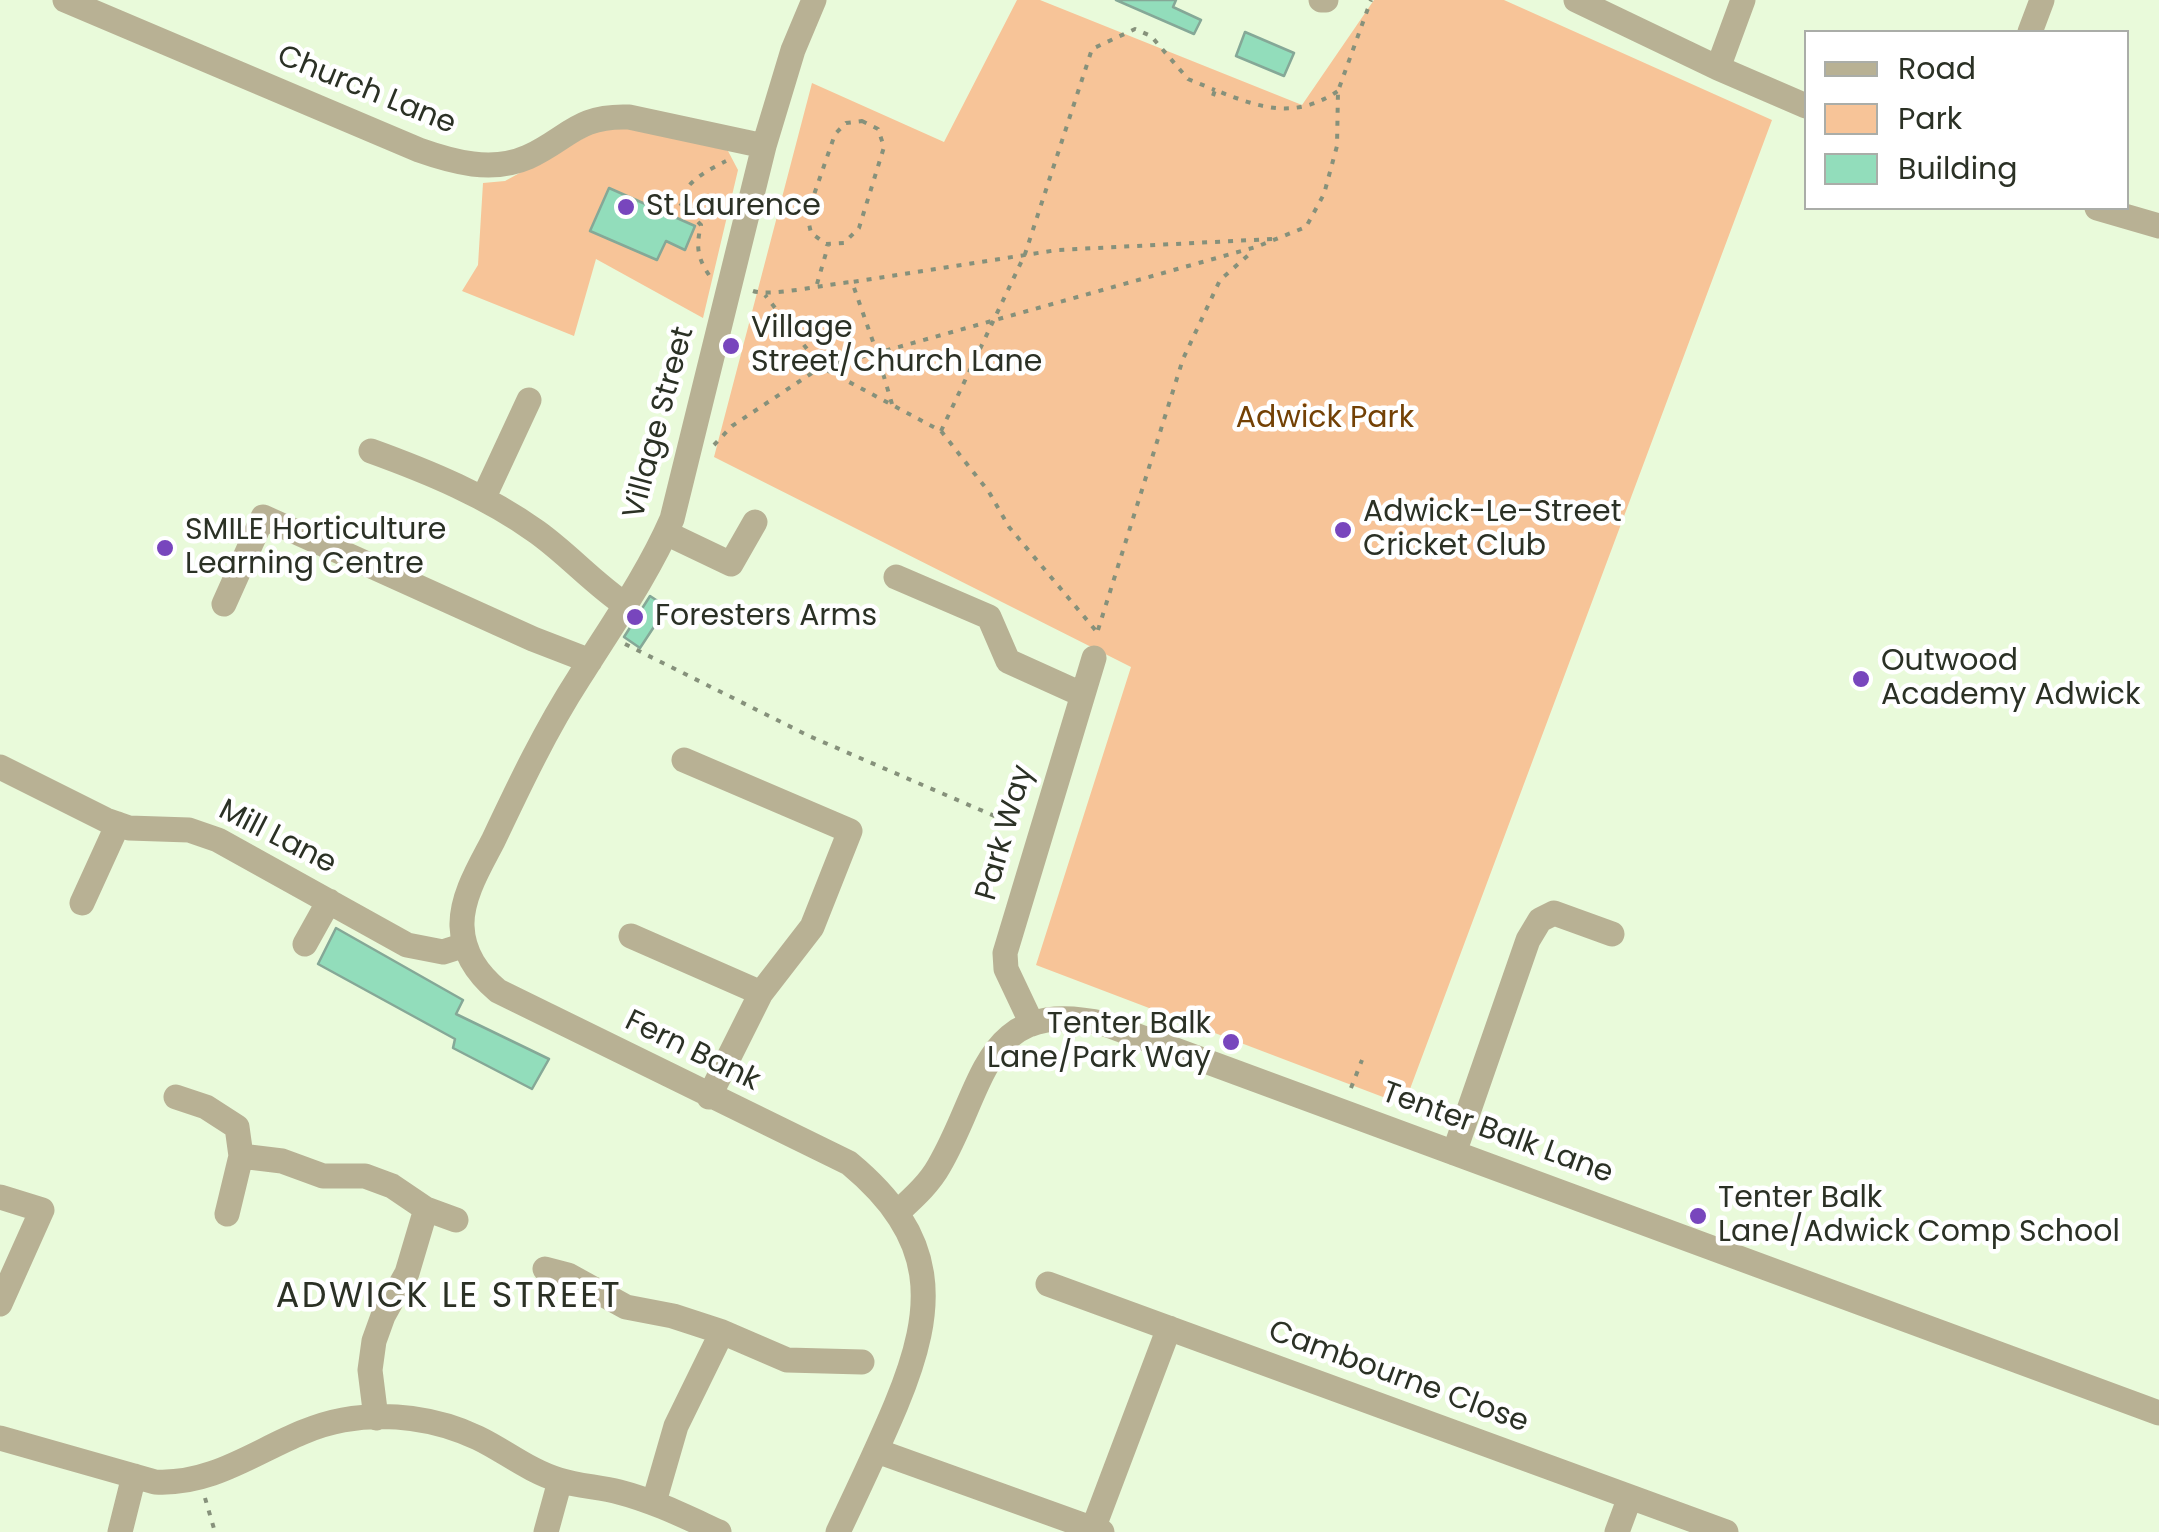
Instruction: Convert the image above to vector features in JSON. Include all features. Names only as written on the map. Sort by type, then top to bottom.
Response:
[{"type":"street","name":"Church Lane","points":[[65,0],[419,150],[466,164],[489,165],[528,156],[581,124],[608,116],[764,146]]},
{"type":"street","name":"Village Street","points":[[464,946],[462,915],[480,868],[552,726],[666,533],[764,146],[793,50],[814,0]]},
{"type":"street","points":[[1576,0],[1804,105]]},
{"type":"street","points":[[1718,68],[1743,0]]},
{"type":"street","points":[[2031,30],[2042,0]]},
{"type":"street","points":[[2104,210],[2159,226]]},
{"type":"street","points":[[483,499],[530,400]]},
{"type":"street","points":[[371,452],[418,468],[483,499],[541,535],[597,586],[626,606]]},
{"type":"street","points":[[224,604],[263,516],[590,661]]},
{"type":"street","points":[[666,533],[732,564],[755,522]]},
{"type":"street","points":[[896,577],[989,617],[1008,661],[1081,694]]},
{"type":"street","name":"Park Way","points":[[1032,1024],[1006,969],[1005,953],[1095,645]]},
{"type":"street","points":[[684,760],[850,831],[812,926],[761,994],[709,1097]]},
{"type":"street","name":"Mill Lane","points":[[0,767],[129,828],[189,830],[218,840],[407,945],[443,952],[464,946]]},
{"type":"street","points":[[82,903],[118,824]]},
{"type":"street","points":[[305,944],[329,902]]},
{"type":"street","points":[[1454,1153],[1528,940],[1540,920],[1554,913],[1612,934]]},
{"type":"street","points":[[631,936],[761,994]]},
{"type":"street","name":"Fern Bank","points":[[464,946],[481,976],[498,991],[849,1164],[878,1187],[898,1212],[921,1269],[922,1330],[914,1361],[878,1451],[838,1532]]},
{"type":"street","name":"Tenter Balk Lane","points":[[1032,1024],[1074,1017],[1105,1024],[2159,1413]]},
{"type":"street","points":[[898,1212],[938,1170],[980,1073],[994,1051],[1032,1024]]},
{"type":"street","points":[[176,1098],[206,1107],[236,1126],[240,1156],[227,1214]]},
{"type":"street","points":[[240,1156],[282,1161],[323,1176],[364,1176],[392,1186],[426,1209],[456,1220]]},
{"type":"street","points":[[0,1197],[42,1210],[0,1304]]},
{"type":"street","points":[[376,1418],[370,1370],[374,1341],[407,1272],[426,1209]]},
{"type":"street","points":[[557,1272],[626,1308],[673,1316],[787,1360],[862,1362]]},
{"type":"street","name":"Cambourne Close","points":[[1048,1284],[1726,1532]]},
{"type":"street","points":[[878,1451],[1098,1530],[1169,1328]]},
{"type":"street","points":[[654,1502],[676,1426],[722,1332]]},
{"type":"street","points":[[0,1438],[134,1476],[178,1483],[234,1467],[303,1433],[341,1420],[417,1418],[479,1438],[527,1468],[560,1481],[654,1502],[719,1532]]},
{"type":"street","points":[[120,1532],[134,1476]]},
{"type":"street","points":[[546,1532],[560,1481]]},
{"type":"street","points":[[1617,1532],[1630,1497]]},
{"type":"path","points":[[690,450],[703,456],[732,426],[822,367],[1256,247],[1306,227],[1324,194],[1337,146],[1338,91],[1371,0]]},
{"type":"path","points":[[941,431],[1025,254],[1092,49],[1136,29],[1151,36],[1188,79],[1214,93],[1255,106],[1315,106],[1338,91]]},
{"type":"path","points":[[862,121],[878,130],[884,147],[856,232],[844,243],[828,244],[812,233],[807,215],[835,134],[846,123],[862,121]]},
{"type":"path","points":[[764,146],[704,172],[682,194],[680,203],[702,225],[697,242],[698,260],[712,279],[765,294],[1057,250],[1272,239]]},
{"type":"path","points":[[817,284],[828,244]]},
{"type":"path","points":[[1095,645],[1183,359],[1220,280],[1256,247]]},
{"type":"path","points":[[852,282],[892,404]]},
{"type":"path","points":[[765,294],[822,367],[941,431],[989,492],[1008,527],[1095,645]]},
{"type":"path","points":[[607,636],[809,736],[1039,836]]},
{"type":"path","points":[[1342,1112],[1362,1060]]},
{"type":"path","points":[[200,1478],[215,1532]]},
{"type":"green space","name":"Adwick Park","points":[[1017,0],[1040,0],[1302,105],[1374,0],[1504,0],[1772,120],[1404,1105],[1036,965],[1131,667],[714,457],[812,83],[944,142]]},
{"type":"green space","points":[[611,123],[711,144],[728,151],[738,170],[703,318],[596,259],[574,336],[462,291],[478,265],[483,183],[505,181]]},
{"type":"building","points":[[1116,0],[1176,0],[1173,7],[1201,20],[1194,34]]},
{"type":"building","points":[[1245,32],[1294,53],[1284,76],[1236,56]]},
{"type":"building","name":"St Laurence","points":[[609,188],[695,226],[685,250],[666,241],[657,260],[590,231]]},
{"type":"building","points":[[650,596],[667,607],[640,648],[624,637]]},
{"type":"building","points":[[336,928],[463,1000],[456,1014],[549,1059],[532,1089],[453,1048],[455,1039],[318,964]]},
{"type":"place","name":"St Laurence","points":[[626,207]]},
{"type":"place","name":"Village Street/Church Lane","points":[[731,346]]},
{"type":"place","name":"Adwick-Le-Street Cricket Club","points":[[1343,530]]},
{"type":"place","name":"SMILE Horticulture Learning Centre","points":[[165,548]]},
{"type":"place","name":"Foresters Arms","points":[[635,617]]},
{"type":"place","name":"Outwood Academy Adwick","points":[[1861,679]]},
{"type":"place","name":"Tenter Balk Lane/Park Way","points":[[1231,1042]]},
{"type":"place","name":"Tenter Balk Lane/Adwick Comp School","points":[[1698,1216]]},
{"type":"district","name":"ADWICK LE STREET","points":[[449,1298]]}]
